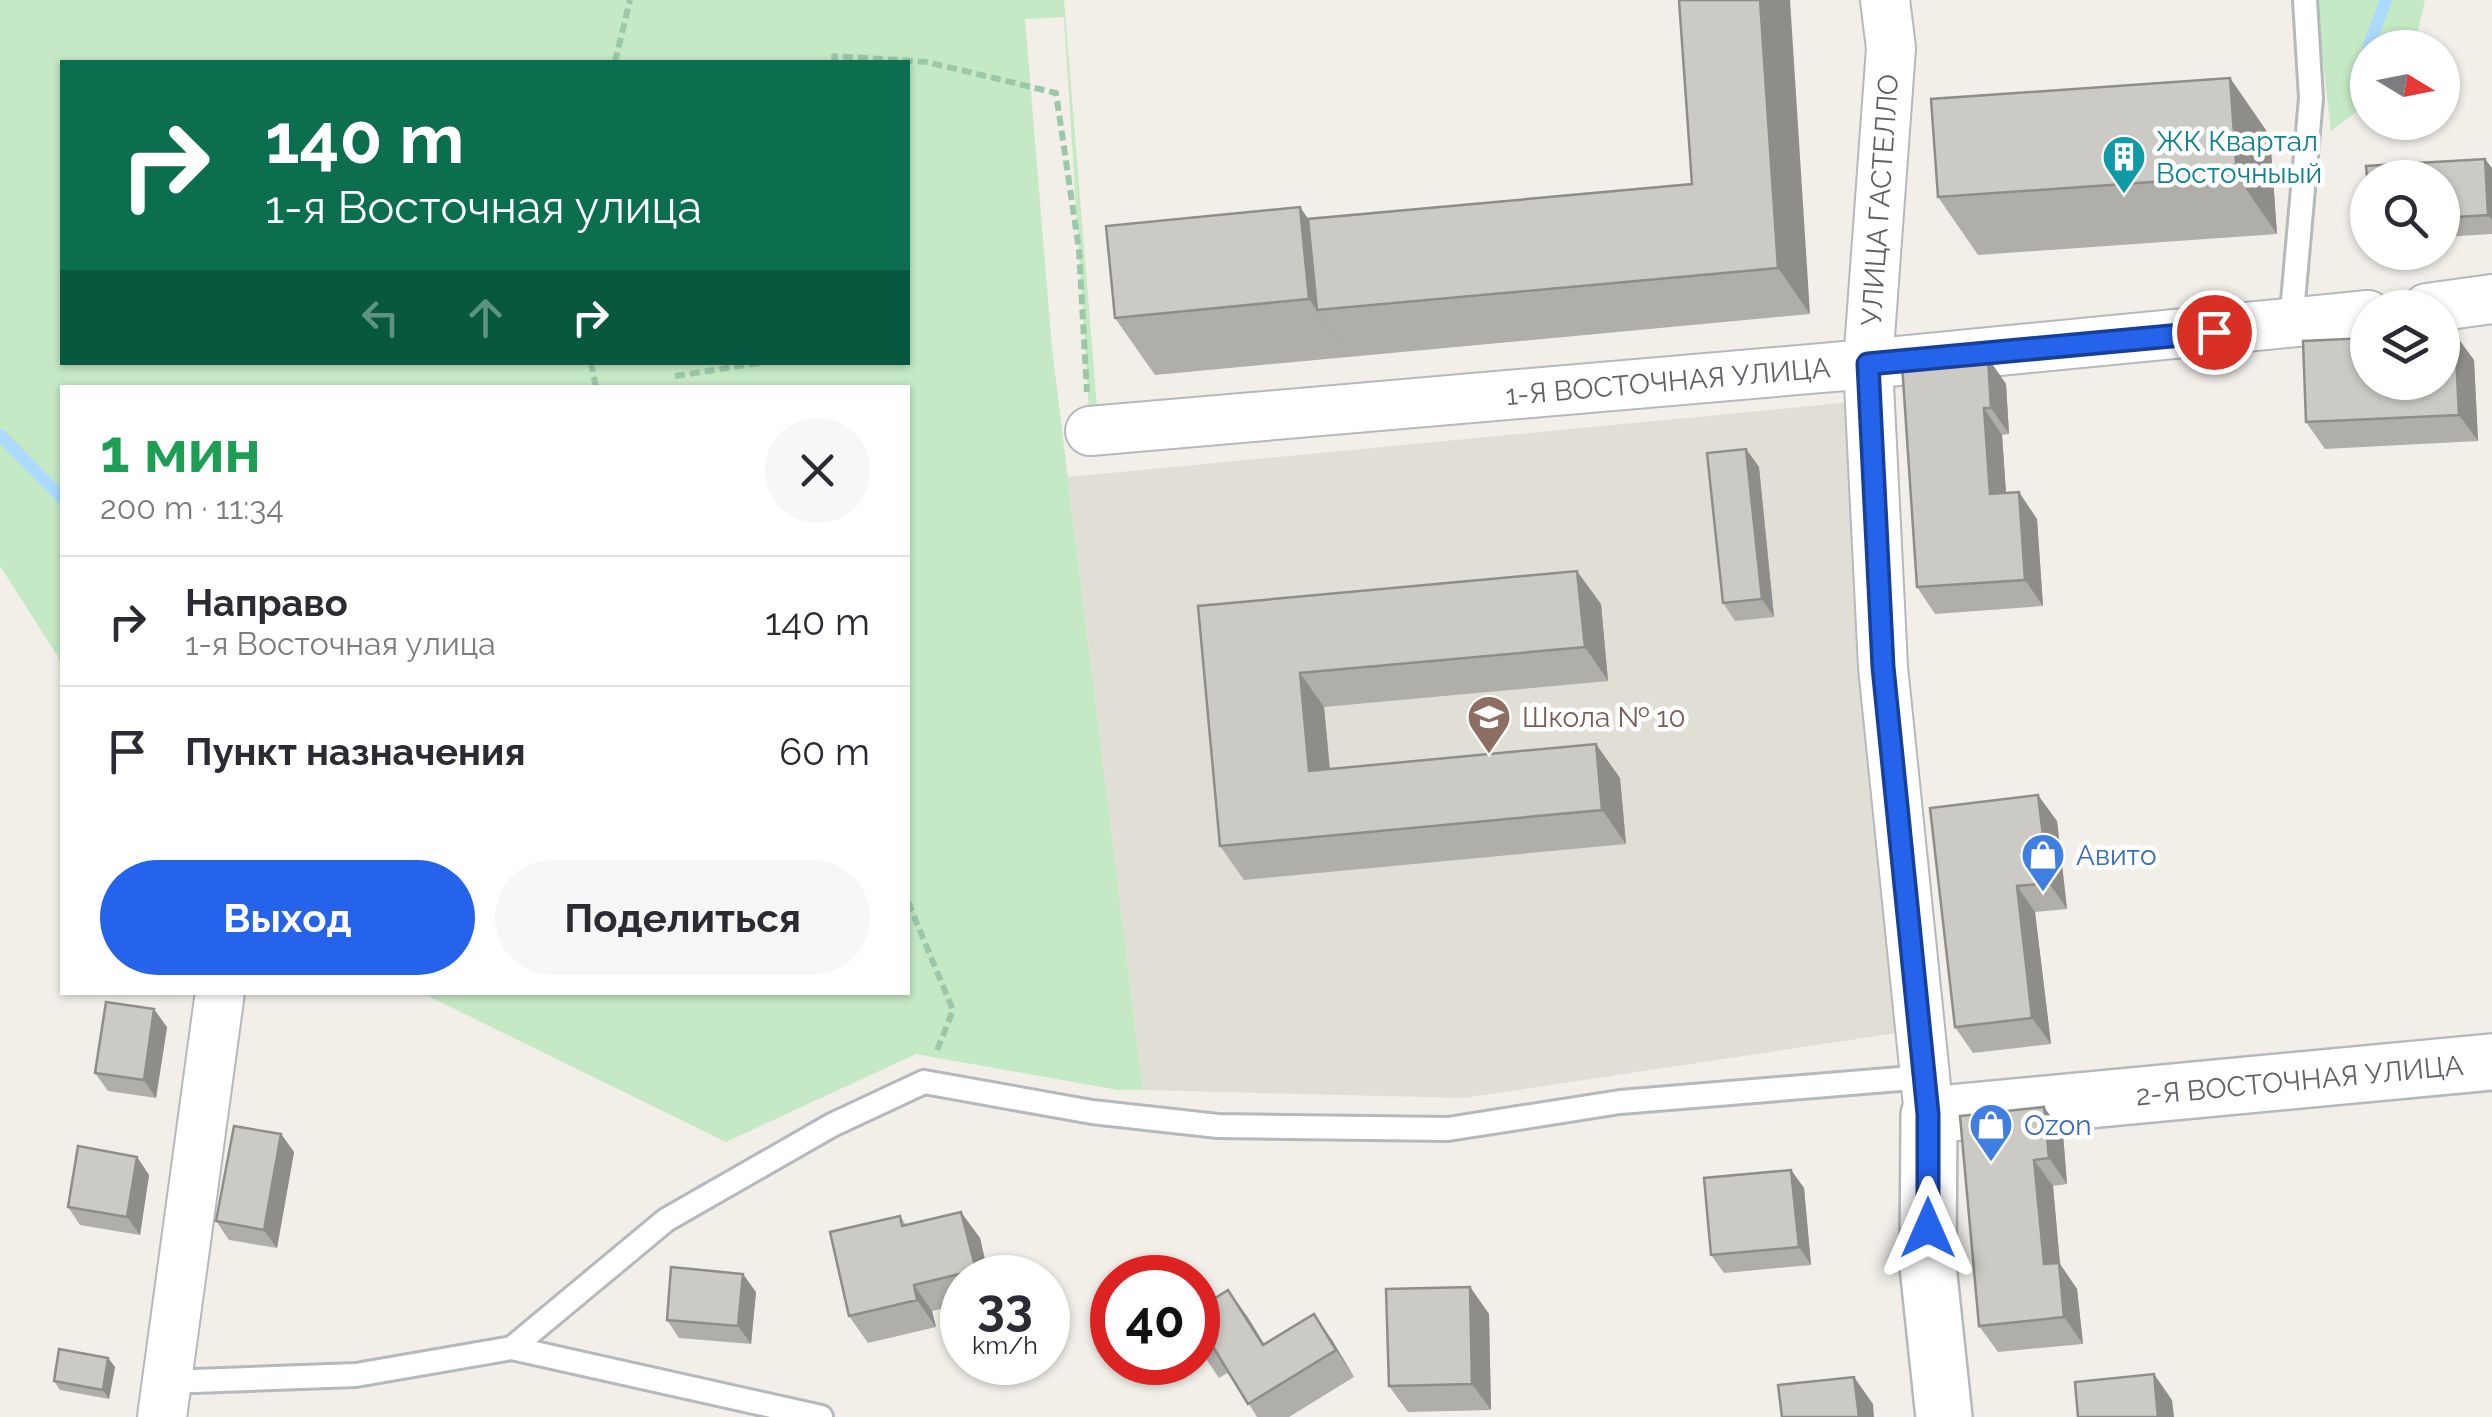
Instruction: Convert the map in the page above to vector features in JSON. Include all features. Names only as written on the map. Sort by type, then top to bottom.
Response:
[{"type":"street","name":"УЛИЦА ГАСТЕЛЛО","points":[[1885,0],[1891,48],[1868,364],[1883,667],[1926,1096],[1928,1266],[1944,1417]]},
{"type":"street","points":[[2460,304],[2492,300]]},
{"type":"street","name":"1-Я ВОСТОЧНАЯ УЛИЦА","points":[[1090,431],[1868,364],[2350,317]]},
{"type":"street","points":[[165,1399],[220,995]]},
{"type":"street","name":"2-Я ВОСТОЧНАЯ УЛИЦА","points":[[1926,1096],[2492,1062]]},
{"type":"lane","points":[[2291,324],[2310,98],[2305,0]]},
{"type":"lane","points":[[512,1348],[666,1220],[832,1125],[924,1082],[1092,1112],[1218,1126],[1448,1128],[1620,1102],[1926,1096]]},
{"type":"lane","points":[[165,1399],[356,1375],[512,1348],[821,1417]]},
{"type":"path","points":[[616,60],[630,0]]},
{"type":"path","points":[[835,60],[834,56],[897,60]]},
{"type":"path","points":[[910,61],[1056,93],[1079,250],[1090,431]]},
{"type":"path","points":[[675,376],[746,365]]},
{"type":"path","points":[[910,907],[953,1010],[924,1082]]},
{"type":"shaded area","name":"Школа № 10","points":[[1852,402],[1897,1033],[1464,1098],[1143,1090],[1068,477]]},
{"type":"green space","points":[[0,0],[1064,0],[1097,407],[1089,411],[1064,17],[1025,19],[1052,348],[1143,1090],[1118,1090],[916,1054],[726,1142],[426,995],[910,995],[910,385],[60,385],[60,660],[0,566]]},
{"type":"green space","points":[[2316,0],[2425,0],[2418,30],[2350,30],[2350,117],[2331,131]]},
{"type":"building","points":[[1679,0],[1760,0],[1778,268],[1317,310],[1308,219],[1692,184]]},
{"type":"building","points":[[2230,78],[2237,176],[1938,197],[1931,99]]},
{"type":"building","points":[[2485,159],[2488,215],[2460,217],[2460,160]]},
{"type":"building","points":[[1300,207],[1309,299],[1115,318],[1106,226]]},
{"type":"building","points":[[2350,339],[2350,400],[2458,400],[2459,415],[2306,422],[2303,341]]},
{"type":"building","points":[[1988,358],[1991,408],[1984,408],[1990,494],[2019,492],[2025,580],[1917,587],[1902,364]]},
{"type":"building","points":[[1746,449],[1762,599],[1723,603],[1707,453]]},
{"type":"building","points":[[1577,571],[1585,647],[1300,673],[1309,771],[1596,744],[1602,810],[1220,846],[1198,606]]},
{"type":"building","points":[[2038,795],[2049,883],[2017,886],[2032,1018],[1955,1027],[1930,808]]},
{"type":"building","points":[[106,1002],[154,1009],[144,1080],[95,1073]]},
{"type":"building","points":[[2044,1107],[2049,1158],[2034,1160],[2044,1264],[2059,1263],[2064,1317],[1979,1326],[1960,1116]]},
{"type":"building","points":[[234,1126],[281,1134],[264,1230],[216,1221]]},
{"type":"building","points":[[78,1146],[137,1157],[127,1217],[68,1207]]},
{"type":"building","points":[[1791,1170],[1799,1247],[1711,1255],[1704,1178]]},
{"type":"building","points":[[961,1212],[972,1255],[940,1255],[940,1279],[914,1285],[917,1300],[849,1316],[830,1232],[900,1216],[902,1226]]},
{"type":"building","points":[[671,1267],[743,1274],[738,1326],[667,1320]]},
{"type":"building","points":[[1470,1287],[1472,1384],[1389,1386],[1386,1289]]},
{"type":"building","points":[[1228,1290],[1263,1345],[1314,1314],[1336,1350],[1248,1404],[1220,1358],[1220,1295]]},
{"type":"building","points":[[59,1349],[108,1358],[103,1390],[54,1381]]},
{"type":"building","points":[[2154,1374],[2158,1417],[2078,1417],[2075,1382]]},
{"type":"building","points":[[1854,1377],[1859,1417],[1782,1417],[1778,1385]]},
{"type":"waterway","points":[[2375,30],[2386,0]]},
{"type":"waterway","points":[[0,435],[60,496]]},
{"type":"place","name":"ЖК Квартал Восточныый","points":[[2124,195]]},
{"type":"place","name":"Школа № 10","points":[[1489,755]]},
{"type":"place","name":"Авито","points":[[2043,893]]},
{"type":"place","name":"Ozon","points":[[1991,1163]]},
{"type":"route","points":[[1928,1228],[1928,1114],[1883,667],[1868,364],[2214,332]]}]
